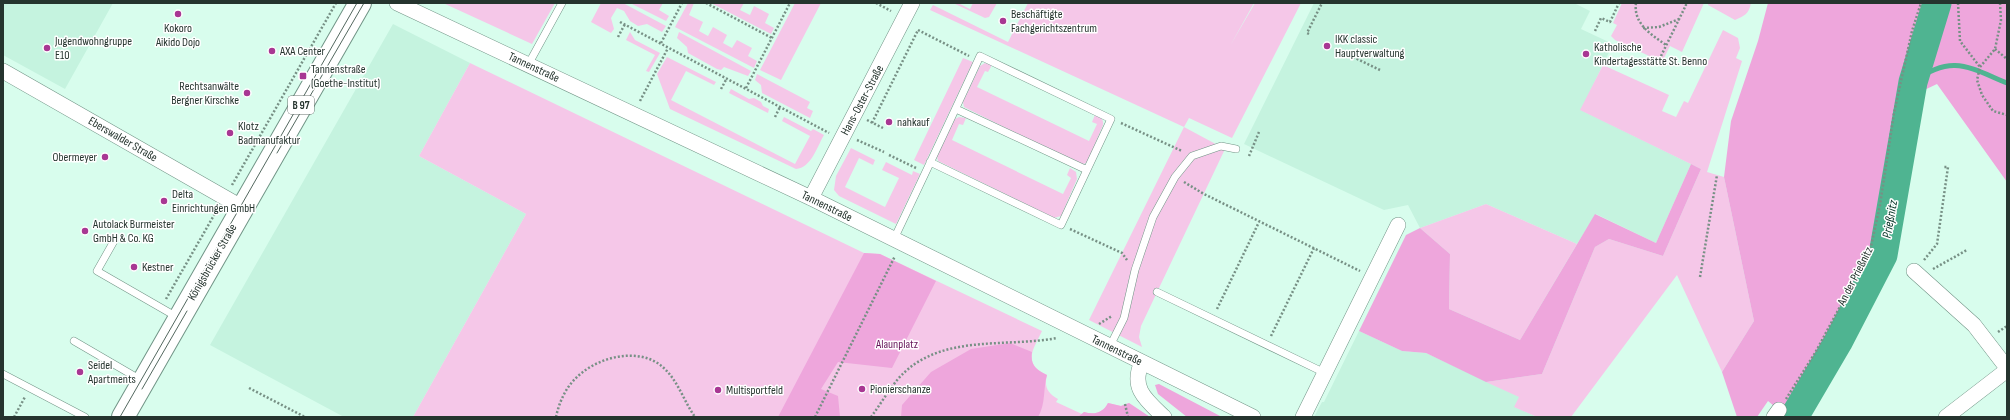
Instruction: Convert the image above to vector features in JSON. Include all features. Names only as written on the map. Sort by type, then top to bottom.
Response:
[{"type":"main road","name":"Königsbrücker Straße","points":[[123,417],[179,319],[234,203],[360,3]]},
{"type":"street","name":"Tannenstraße","points":[[397,3],[811,198],[1252,417]]},
{"type":"street","name":"Hans-Oster-Straße","points":[[811,198],[912,3]]},
{"type":"street","name":"Eberswalder Straße","points":[[3,71],[234,203]]},
{"type":"street","points":[[1304,417],[1398,225]]},
{"type":"street","points":[[1919,270],[1974,325],[2007,369],[1946,417]]},
{"type":"street","points":[[1142,362],[1138,372],[1138,386],[1144,398],[1164,417]]},
{"type":"lane","points":[[528,65],[562,3]]},
{"type":"lane","points":[[898,241],[930,162],[980,56],[1111,119],[1061,225],[930,162]]},
{"type":"lane","points":[[956,109],[1087,170]]},
{"type":"lane","points":[[1110,346],[1124,318],[1135,270],[1153,218],[1175,177],[1192,156],[1221,146],[1236,150]]},
{"type":"lane","points":[[114,240],[97,271],[179,319]]},
{"type":"lane","points":[[1157,292],[1325,373]]},
{"type":"lane","points":[[74,341],[143,382]]},
{"type":"lane","points":[[3,374],[85,417]]},
{"type":"path","points":[[161,308],[234,203],[336,3]]},
{"type":"path","points":[[661,43],[682,3]]},
{"type":"path","points":[[706,3],[772,38]]},
{"type":"path","points":[[746,88],[789,3]]},
{"type":"path","points":[[1303,31],[1308,34],[1322,3]]},
{"type":"path","points":[[1595,31],[1602,18],[1610,22],[1619,3]]},
{"type":"path","points":[[1636,3],[1636,9],[1643,28],[1666,45]]},
{"type":"path","points":[[1661,56],[1686,5],[1683,3]]},
{"type":"path","name":"An der Prießnitz","points":[[1776,414],[1815,353],[1870,251],[1880,205],[1894,113],[1912,31],[1921,3]]},
{"type":"path","points":[[1958,3],[1960,41],[1980,67]]},
{"type":"path","points":[[2000,3],[2000,20],[1995,49],[1980,67],[1977,80],[1982,95],[1993,111],[2007,115]]},
{"type":"path","points":[[1643,28],[1659,27],[1679,19]]},
{"type":"path","points":[[903,21],[978,60]]},
{"type":"path","points":[[620,22],[841,139]]},
{"type":"path","points":[[618,37],[625,24]]},
{"type":"path","points":[[872,123],[918,30]]},
{"type":"path","points":[[643,97],[668,48]]},
{"type":"path","points":[[1995,49],[2007,59]]},
{"type":"path","points":[[1352,57],[1380,70]]},
{"type":"path","points":[[721,89],[726,78]]},
{"type":"path","points":[[775,117],[780,107]]},
{"type":"path","points":[[1111,119],[1192,156]]},
{"type":"path","points":[[868,121],[883,128]]},
{"type":"path","points":[[1250,156],[1259,132]]},
{"type":"path","points":[[859,140],[884,152]]},
{"type":"path","points":[[889,155],[926,172]]},
{"type":"path","points":[[1919,270],[1938,244],[1948,167],[1943,167]]},
{"type":"path","points":[[1700,277],[1717,175]]},
{"type":"path","points":[[1175,177],[1204,194],[1372,277]]},
{"type":"path","points":[[1212,318],[1260,222]]},
{"type":"path","points":[[1061,225],[1122,254]]},
{"type":"path","points":[[815,417],[898,241]]},
{"type":"path","points":[[1267,344],[1314,248]]},
{"type":"path","points":[[1919,270],[1967,250]]},
{"type":"path","points":[[1083,333],[1126,308]]},
{"type":"path","points":[[871,417],[898,379],[921,360],[953,348],[974,344],[1037,342]]},
{"type":"path","points":[[556,417],[564,394],[575,379],[599,363],[613,358],[630,355],[652,361],[670,374],[695,417]]},
{"type":"path","points":[[14,417],[30,388]]},
{"type":"path","points":[[249,388],[305,417]]},
{"type":"path","points":[[1125,404],[1128,417]]},
{"type":"shaded area","points":[[3,3],[113,3],[65,89],[3,55]]},
{"type":"shaded area","points":[[1314,3],[1574,3],[1590,11],[1581,29],[1613,44],[1581,110],[1691,164],[1656,243],[1596,214],[1577,244],[1486,204],[1420,228],[1408,205],[1384,210],[1244,144]]},
{"type":"shaded area","points":[[393,24],[470,63],[419,156],[526,214],[413,417],[344,417],[210,345]]},
{"type":"shaded area","points":[[1359,331],[1402,351],[1426,353],[1520,397],[1515,407],[1537,417],[1314,417],[1322,402],[1324,402]]},
{"type":"green space","points":[[443,3],[555,3],[532,44]]},
{"type":"green space","points":[[601,3],[623,3],[666,26],[662,32],[647,24],[638,26],[630,21],[624,11],[617,8],[611,18],[614,29],[611,33],[591,22]]},
{"type":"green space","points":[[630,3],[663,3],[659,10],[669,16],[666,21]]},
{"type":"green space","points":[[688,3],[694,3],[689,15],[703,22],[699,31],[708,36],[713,27],[727,35],[723,43],[732,48],[737,40],[752,48],[748,56],[757,61],[754,68],[675,27]]},
{"type":"green space","points":[[711,3],[744,3],[740,10],[750,15],[754,6],[769,14],[765,23],[774,28],[771,34]]},
{"type":"green space","points":[[795,3],[821,3],[781,80],[760,70]]},
{"type":"green space","points":[[953,3],[958,3],[970,9],[973,3],[997,3],[989,17],[985,18]]},
{"type":"green space","points":[[1028,3],[1254,3],[1230,46],[1255,3],[1301,3],[1232,138],[1189,118],[1184,127],[930,10],[933,5],[1008,42]]},
{"type":"green space","points":[[1622,3],[1704,3],[1682,52],[1670,46],[1662,62],[1615,40],[1611,36],[1617,25],[1613,23]]},
{"type":"green space","points":[[1708,3],[1751,3],[1746,14],[1735,20],[1708,5]]},
{"type":"green space","points":[[1768,3],[2007,3],[2007,182],[1937,84],[1918,93],[1889,265],[1802,417],[1787,417],[1768,401],[1757,417],[1737,417],[1722,372],[1754,321],[1724,177],[1731,121],[1758,41]]},
{"type":"green space","points":[[1723,30],[1738,38],[1740,48],[1736,58],[1742,61],[1707,172],[1724,177],[1754,321],[1722,372],[1677,275],[1571,417],[1537,417],[1514,407],[1519,397],[1486,382],[1542,374],[1595,247],[1609,239],[1663,256],[1701,169],[1580,110],[1603,65],[1669,95],[1662,111],[1676,117],[1684,101],[1688,103]]},
{"type":"green space","points":[[630,32],[635,40],[660,53],[649,72],[646,71],[655,55],[626,40]]},
{"type":"green space","points":[[679,32],[751,71],[748,76],[724,67],[721,70],[717,69],[688,53],[687,47],[677,38]]},
{"type":"green space","points":[[667,57],[716,82],[714,85],[686,71],[671,100],[795,164],[810,136],[782,121],[784,117],[811,131],[813,129],[824,135],[810,161],[801,168],[796,169],[670,109],[657,74]]},
{"type":"green space","points":[[963,58],[973,62],[924,165],[914,160]]},
{"type":"green space","name":"Alaunplatz","points":[[470,63],[864,253],[880,254],[1042,331],[1033,350],[1032,361],[1034,366],[1047,375],[1047,389],[1058,399],[1056,402],[1082,414],[1084,412],[1091,413],[1101,411],[1108,403],[1121,406],[1129,403],[1150,417],[413,417],[526,214],[419,156]]},
{"type":"green space","points":[[985,63],[992,65],[988,72],[985,71],[977,87],[1089,141],[1097,124],[1092,122],[1095,115],[1101,118],[1103,125],[1087,163],[1079,165],[964,107],[963,102],[980,66]]},
{"type":"green space","points":[[757,74],[810,102],[807,108],[813,111],[810,118],[762,93],[761,85],[755,80]]},
{"type":"green space","points":[[731,89],[749,99],[754,98],[761,102],[763,106],[769,109],[768,113],[729,93]]},
{"type":"green space","points":[[959,117],[966,118],[963,125],[959,124],[952,140],[1063,194],[1071,178],[1067,175],[1070,168],[1076,172],[1077,179],[1061,216],[1054,218],[938,161],[937,156],[955,119]]},
{"type":"green space","points":[[1184,127],[1225,149],[1141,326],[1139,337],[1142,347],[1089,320]]},
{"type":"green space","points":[[851,148],[875,160],[873,165],[859,158],[845,187],[885,207],[899,178],[882,170],[886,162],[912,175],[913,171],[920,174],[896,224],[839,196],[834,190],[836,176]]},
{"type":"green space","points":[[1691,164],[1701,169],[1663,256],[1609,239],[1595,247],[1542,374],[1486,382],[1426,353],[1402,351],[1359,331],[1406,235],[1420,228],[1450,254],[1449,309],[1520,340],[1595,214],[1656,243]]},
{"type":"green space","points":[[1486,204],[1577,244],[1520,340],[1449,309],[1450,254],[1420,228]]},
{"type":"green space","name":"Alaunplatz","points":[[864,253],[880,254],[936,281],[892,368],[838,362],[821,389],[838,396],[840,417],[778,417]]},
{"type":"green space","points":[[1010,343],[1032,352],[1033,364],[1047,375],[1041,412],[1038,417],[901,417],[902,405],[931,372],[971,349]]},
{"type":"green space","points":[[1159,384],[1222,417],[1187,417],[1158,394],[1155,385]]},
{"type":"green space","points":[[1108,403],[1121,406],[1129,403],[1150,417],[1078,417],[1084,412],[1095,413],[1101,411]]},
{"type":"waterway","name":"Prießnitz","points":[[1794,417],[1838,342],[1883,255],[1913,82],[1937,3]]},
{"type":"waterway","points":[[1913,82],[1927,73],[1939,68],[1960,66],[1970,68],[2007,83]]},
{"type":"tram line","points":[[120,417],[357,3]]},
{"type":"tram line","points":[[277,153],[364,3]]},
{"type":"tram line","points":[[142,389],[187,311]]},
{"type":"place","name":"Kokoro Aikido Dojo","points":[[178,14]]},
{"type":"place","name":"Beschäftigte Fachgerichtszentrum","points":[[1003,21]]},
{"type":"place","name":"IKK classic Hauptverwaltung","points":[[1327,46]]},
{"type":"place","name":"Jugendwohngruppe E10","points":[[47,48]]},
{"type":"place","name":"AXA Center","points":[[272,51]]},
{"type":"place","name":"Katholische Kindertagesstätte St. Benno","points":[[1586,54]]},
{"type":"place","name":"Tannenstraße (Goethe-Institut)","points":[[303,76]]},
{"type":"place","name":"Rechtsanwälte Bergner Kirschke","points":[[247,93]]},
{"type":"place","name":"nahkauf","points":[[889,122]]},
{"type":"place","name":"Klotz Badmanufaktur","points":[[230,133]]},
{"type":"place","name":"Obermeyer","points":[[105,157]]},
{"type":"place","name":"Delta Einrichtungen GmbH","points":[[164,201]]},
{"type":"place","name":"Autolack Burmeister GmbH & Co. KG","points":[[85,231]]},
{"type":"place","name":"Kestner","points":[[134,267]]},
{"type":"place","name":"Seidel Apartments","points":[[80,372]]},
{"type":"place","name":"Pionierschanze","points":[[862,389]]},
{"type":"place","name":"Multisportfeld","points":[[718,390]]}]
